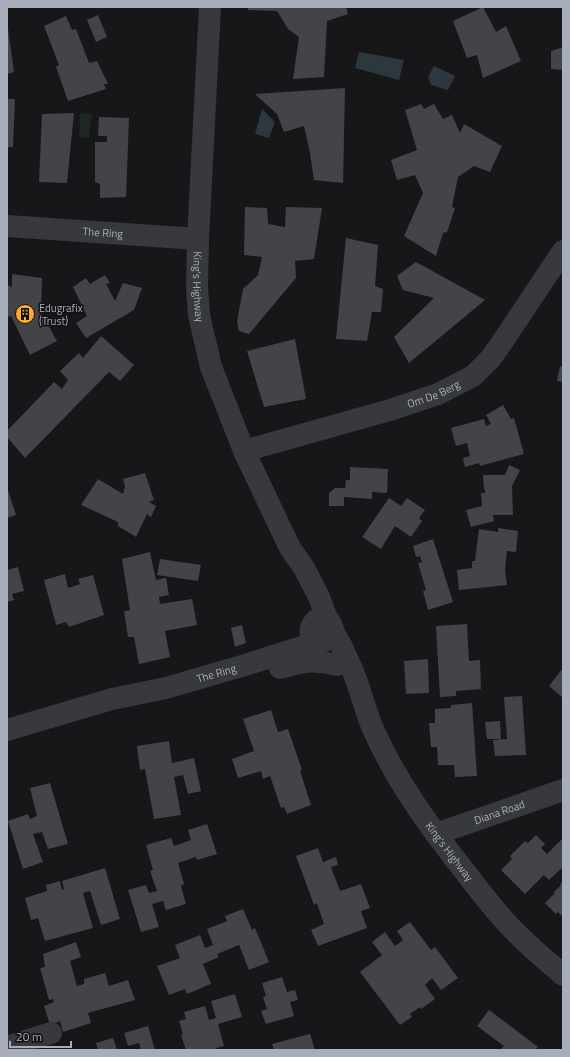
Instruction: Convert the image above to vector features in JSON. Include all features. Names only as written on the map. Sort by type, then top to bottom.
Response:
[{"type":"street","name":"King's Highway","points":[[210,7],[198,239],[198,315],[205,348],[217,384],[244,451],[290,548],[304,590],[321,631],[337,665],[354,694],[364,707]]},
{"type":"street","name":"The Ring","points":[[7,226],[198,239]]},
{"type":"street","name":"Om De Berg","points":[[244,451],[390,410],[438,394],[474,376],[491,358],[563,250]]},
{"type":"street","name":"King's Highway","points":[[321,631],[342,647],[354,673],[364,707],[375,734],[405,788],[436,834],[506,922],[529,946],[563,975]]},
{"type":"street","name":"The Ring","points":[[7,730],[112,699],[156,680],[276,656],[321,631]]},
{"type":"street","points":[[216,667],[236,677],[250,678],[308,661],[337,665]]},
{"type":"street","name":"Diana Road","points":[[436,834],[563,790]]},
{"type":"street","points":[[7,1047],[51,1033]]},
{"type":"shaded area","points":[[359,52],[404,60],[399,80],[355,68]]},
{"type":"shaded area","points":[[434,66],[455,76],[448,90],[431,85],[428,77]]},
{"type":"shaded area","points":[[262,109],[275,122],[269,138],[255,134]]},
{"type":"shaded area","points":[[80,113],[92,114],[89,138],[79,137]]},
{"type":"building","points":[[248,7],[346,7],[348,14],[327,21],[324,77],[293,79],[299,37],[288,29],[277,11],[248,10]]},
{"type":"building","points":[[483,7],[496,32],[506,26],[521,61],[483,78],[477,55],[467,58],[453,21]]},
{"type":"building","points":[[98,15],[107,37],[96,42],[87,20]]},
{"type":"building","points":[[66,16],[72,30],[76,29],[89,63],[97,61],[108,84],[104,84],[106,89],[68,101],[56,67],[59,65],[44,26]]},
{"type":"building","points":[[7,21],[14,72],[7,74]]},
{"type":"building","points":[[563,47],[563,70],[551,69],[551,51]]},
{"type":"building","points":[[345,88],[343,183],[314,180],[304,126],[284,132],[277,114],[255,94]]},
{"type":"building","points":[[7,99],[15,99],[13,147],[7,147]]},
{"type":"building","points":[[421,104],[424,109],[434,104],[443,119],[452,115],[460,133],[464,124],[502,146],[490,172],[474,166],[458,177],[452,207],[455,208],[447,232],[443,233],[436,256],[404,236],[423,193],[415,175],[397,180],[391,160],[417,150],[405,110]]},
{"type":"building","points":[[74,113],[67,183],[39,182],[42,114]]},
{"type":"building","points":[[99,117],[129,118],[126,197],[100,198],[100,184],[95,182],[95,142],[107,142],[107,136],[98,136]]},
{"type":"building","points":[[245,207],[267,208],[268,224],[285,227],[286,207],[322,208],[314,259],[295,261],[296,278],[249,334],[239,331],[237,321],[243,289],[258,275],[262,257],[244,255]]},
{"type":"building","points":[[346,238],[378,245],[375,286],[383,289],[381,312],[372,312],[367,341],[336,339]]},
{"type":"building","points":[[416,262],[485,300],[409,363],[394,337],[434,298],[403,290],[397,276]]},
{"type":"building","name":"Edugrafix (Trust)","points":[[12,274],[42,278],[41,312],[57,341],[30,355],[11,316],[7,317],[7,285],[12,287]]},
{"type":"building","points":[[105,275],[110,283],[106,284],[115,301],[123,283],[142,288],[134,310],[86,338],[76,323],[87,316],[73,287],[86,278],[90,284]]},
{"type":"building","points":[[101,336],[134,365],[120,381],[109,372],[25,458],[7,437],[7,431],[54,382],[62,389],[68,380],[60,371],[79,353],[83,358]]},
{"type":"building","points":[[295,339],[306,399],[264,407],[247,351]]},
{"type":"building","points":[[560,366],[563,367],[563,382],[557,381]]},
{"type":"building","points":[[503,405],[511,419],[514,418],[524,454],[480,466],[479,463],[465,467],[463,458],[470,456],[467,443],[456,446],[451,428],[484,419],[486,426],[491,424],[486,415]]},
{"type":"building","points":[[509,465],[520,470],[512,486],[513,515],[493,515],[494,521],[471,527],[466,510],[482,506],[481,493],[485,493],[483,475],[505,475]]},
{"type":"building","points":[[350,467],[388,469],[387,493],[372,492],[372,499],[344,497],[344,506],[329,506],[329,493],[335,488],[345,488],[346,480],[350,480]]},
{"type":"building","points":[[145,473],[154,500],[149,502],[156,506],[151,517],[147,514],[136,537],[118,526],[118,522],[81,505],[98,479],[123,494],[125,486],[123,479]]},
{"type":"building","points":[[7,487],[16,515],[7,518]]},
{"type":"building","points":[[389,498],[401,506],[407,498],[425,510],[419,518],[422,521],[411,537],[395,526],[381,549],[362,537]]},
{"type":"building","points":[[498,528],[518,531],[516,552],[507,551],[505,570],[507,585],[459,590],[457,570],[472,568],[472,561],[475,561],[479,529],[498,532]]},
{"type":"building","points":[[433,539],[453,602],[428,610],[423,591],[426,590],[418,563],[422,562],[420,556],[416,557],[413,546]]},
{"type":"building","points":[[150,552],[156,580],[166,578],[169,595],[159,597],[160,604],[192,599],[197,625],[165,631],[170,657],[139,664],[134,637],[128,637],[124,611],[130,610],[122,559]]},
{"type":"building","points":[[160,559],[201,565],[198,581],[157,575]]},
{"type":"building","points":[[18,567],[24,591],[12,594],[14,600],[7,602],[7,570]]},
{"type":"building","points":[[65,574],[68,588],[80,584],[78,579],[93,575],[104,615],[69,627],[66,622],[56,625],[44,580]]},
{"type":"building","points":[[467,624],[469,661],[480,660],[481,689],[456,691],[456,696],[440,697],[436,626]]},
{"type":"building","points":[[242,625],[246,643],[235,647],[231,628]]},
{"type":"building","points":[[428,659],[429,693],[406,694],[404,661]]},
{"type":"building","points":[[563,668],[563,698],[549,686]]},
{"type":"building","points":[[522,696],[526,755],[495,756],[493,740],[507,739],[504,697]]},
{"type":"building","points":[[472,703],[477,776],[455,777],[454,765],[438,765],[437,747],[431,747],[429,723],[435,723],[435,709],[451,708],[451,705]]},
{"type":"building","points":[[271,710],[278,732],[288,729],[302,770],[300,771],[311,805],[287,814],[284,807],[281,808],[270,776],[263,779],[261,771],[238,778],[232,759],[254,751],[243,719]]},
{"type":"building","points":[[500,721],[501,739],[487,739],[485,722]]},
{"type":"building","points":[[169,741],[172,763],[194,758],[201,791],[188,794],[183,775],[174,777],[181,815],[154,819],[145,769],[140,770],[137,746]]},
{"type":"building","points":[[50,783],[68,844],[48,849],[42,832],[33,834],[43,862],[23,869],[8,821],[28,814],[30,819],[37,816],[30,788]]},
{"type":"building","points":[[207,824],[217,854],[197,860],[196,857],[178,863],[184,884],[181,886],[186,904],[166,910],[163,901],[152,904],[159,927],[141,932],[128,890],[146,885],[149,893],[157,891],[150,871],[153,870],[146,845],[171,838],[174,846],[191,840],[188,830]]},
{"type":"building","points":[[536,835],[545,844],[541,848],[547,854],[563,838],[563,867],[549,880],[544,875],[525,894],[501,870],[512,859],[510,856],[525,841],[528,843]]},
{"type":"building","points":[[318,848],[323,862],[336,857],[338,865],[331,867],[340,891],[361,884],[370,908],[361,911],[367,928],[318,946],[311,930],[324,924],[317,903],[314,905],[296,856]]},
{"type":"building","points":[[105,868],[120,919],[101,925],[90,891],[83,893],[93,928],[45,941],[38,918],[31,920],[25,898],[47,891],[46,885],[60,881],[62,890],[64,889],[62,881]]},
{"type":"building","points":[[563,881],[563,917],[558,912],[556,914],[545,903],[555,893],[554,892]]},
{"type":"building","points":[[243,909],[252,930],[255,928],[269,962],[249,970],[239,945],[217,954],[219,957],[203,964],[211,984],[187,994],[185,989],[169,995],[157,966],[180,958],[175,945],[200,935],[205,948],[213,945],[207,929],[227,921],[225,916]]},
{"type":"building","points":[[410,922],[431,950],[435,947],[458,978],[441,990],[432,978],[425,985],[435,999],[421,1009],[420,1007],[410,1014],[412,1017],[400,1025],[360,972],[382,955],[372,942],[385,932],[395,946],[403,940],[397,931]]},
{"type":"building","points":[[76,942],[81,957],[70,961],[77,986],[84,984],[84,979],[105,973],[109,986],[128,980],[135,1000],[88,1013],[91,1023],[63,1032],[60,1021],[50,1025],[44,1006],[54,1002],[53,999],[49,1000],[40,968],[45,967],[43,954]]},
{"type":"building","points":[[282,977],[287,992],[295,990],[298,1000],[290,1002],[294,1016],[266,1024],[261,1011],[267,1009],[263,997],[266,996],[262,983]]},
{"type":"building","points":[[235,994],[242,1017],[218,1024],[224,1046],[216,1048],[216,1050],[186,1050],[181,1035],[183,1034],[179,1021],[186,1019],[184,1012],[205,1006],[209,1020],[216,1018],[211,1001]]},
{"type":"building","points":[[489,1010],[538,1047],[535,1050],[500,1050],[504,1046],[477,1026]]},
{"type":"building","points":[[148,1026],[155,1050],[141,1050],[139,1043],[128,1046],[124,1033]]},
{"type":"building","points":[[310,1034],[315,1050],[274,1050],[272,1044]]},
{"type":"building","points":[[113,1038],[117,1050],[98,1050],[96,1043]]},
{"type":"place","name":"Edugrafix (Trust)","points":[[25,314]]}]
